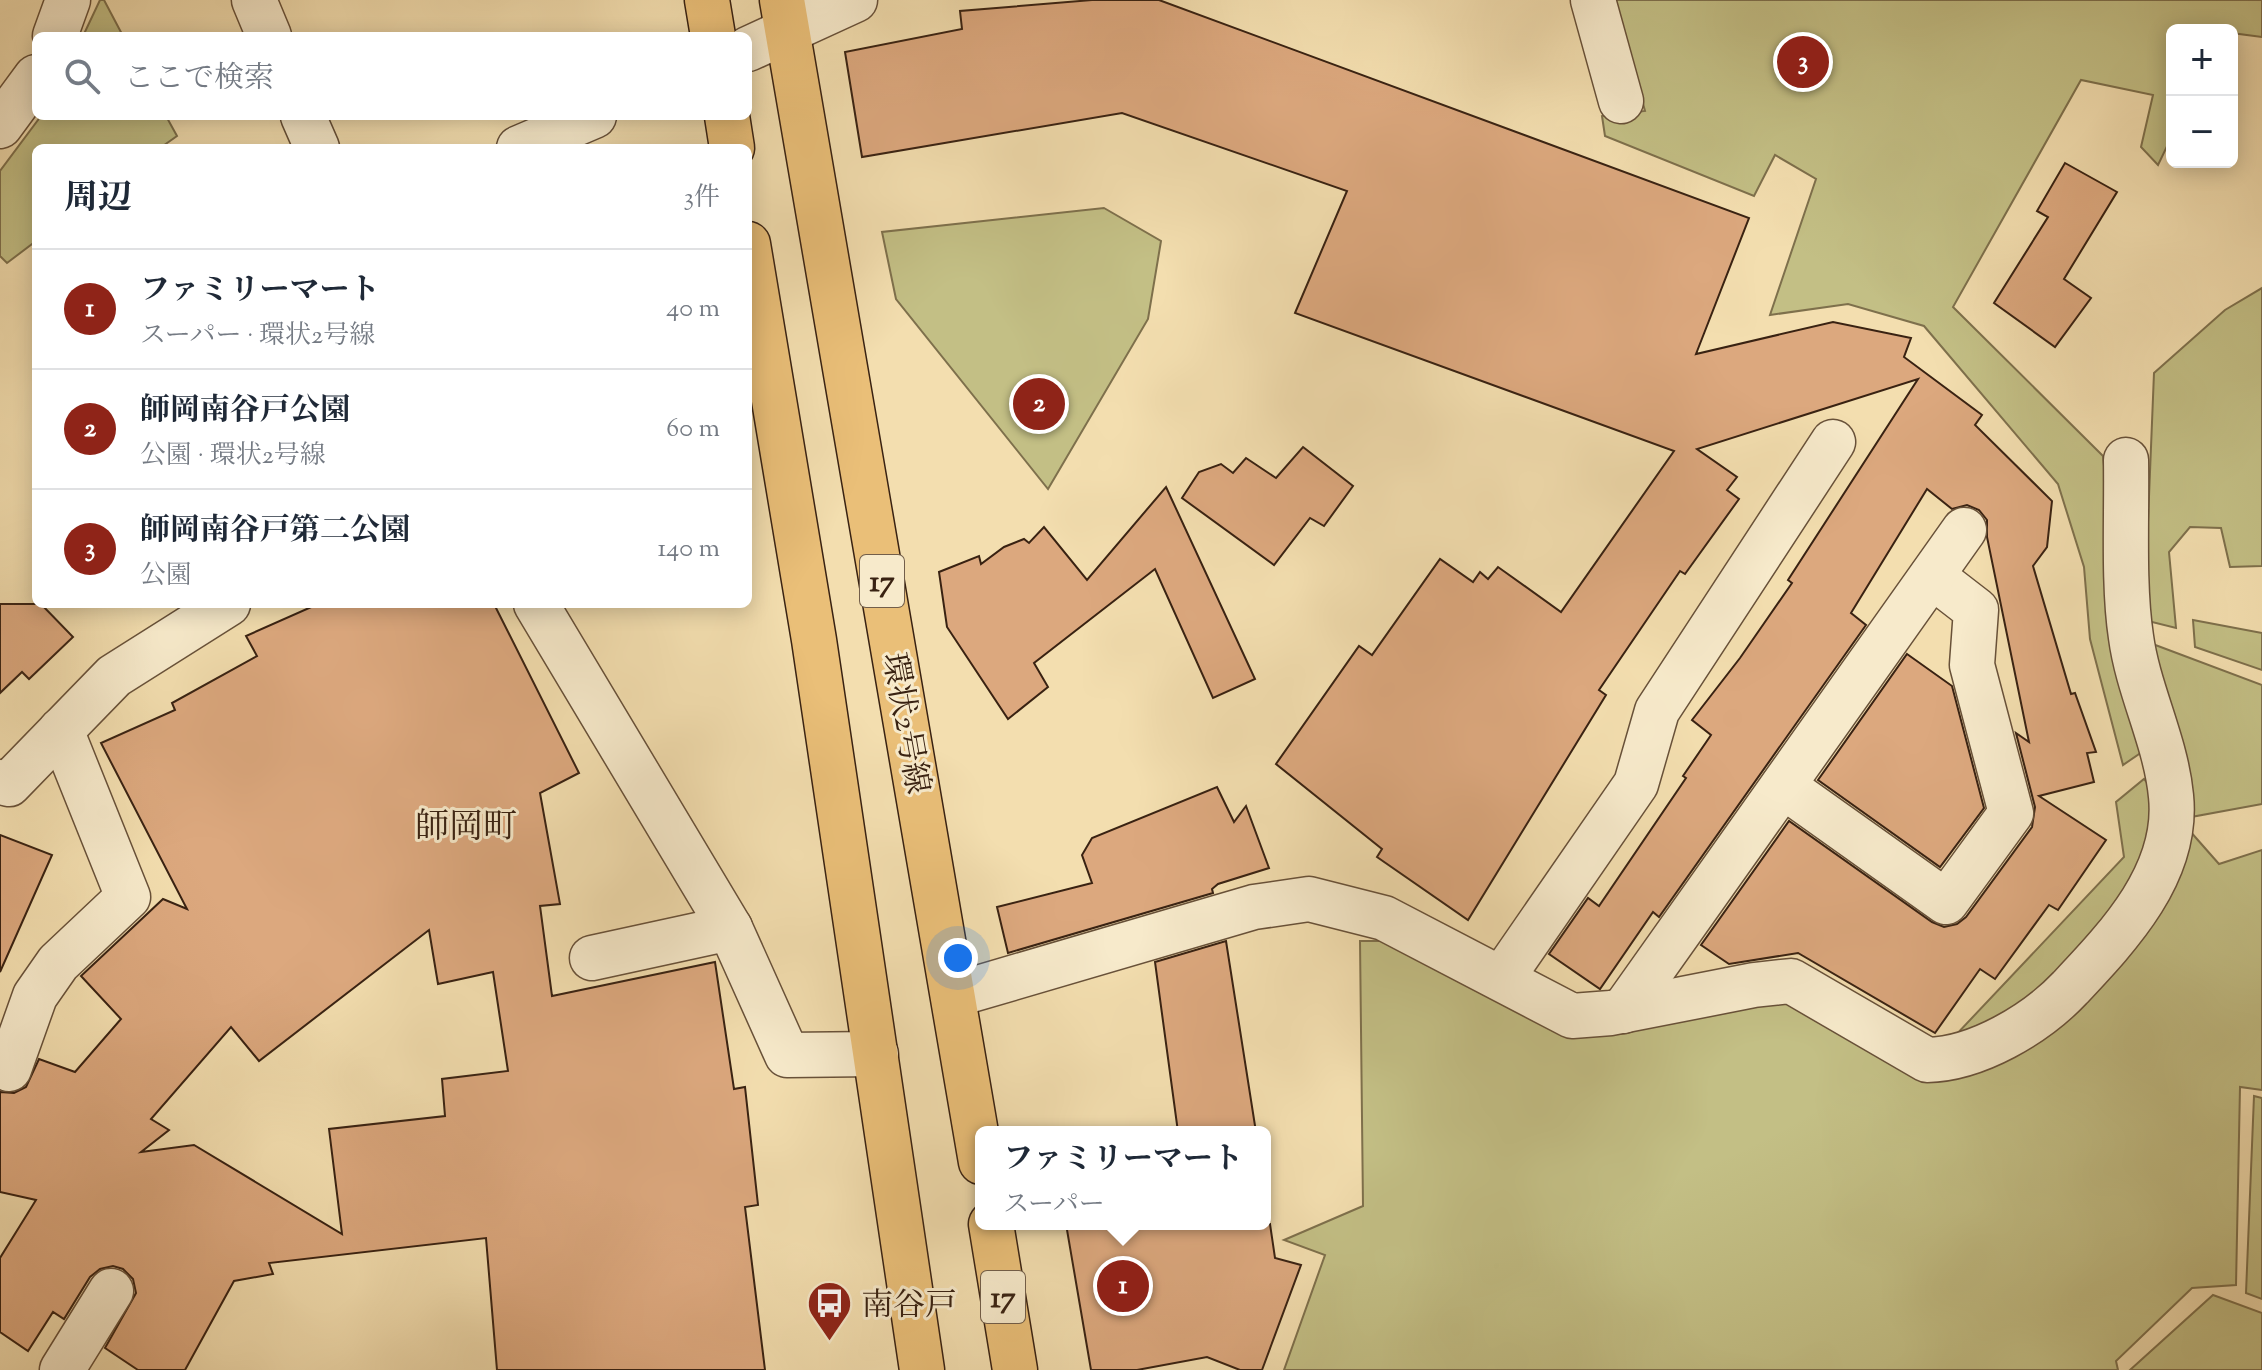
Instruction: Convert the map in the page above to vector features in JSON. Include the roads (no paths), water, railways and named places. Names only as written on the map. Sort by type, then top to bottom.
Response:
[{"type":"main road","points":[[707,0],[712,32]]},
{"type":"main road","name":"環状2号線","points":[[785,16],[975,1126]]},
{"type":"main road","points":[[728,120],[731,144]]},
{"type":"main road","points":[[752,268],[811,624],[922,1370]]},
{"type":"main road","name":"17","points":[[992,1230],[1015,1370]]},
{"type":"street","points":[[56,32],[68,0]]},
{"type":"street","points":[[254,0],[267,32]]},
{"type":"street","points":[[752,45],[785,16],[855,0]]},
{"type":"street","points":[[1593,0],[1621,101]]},
{"type":"street","points":[[0,126],[32,82]]},
{"type":"street","points":[[305,120],[315,144]]},
{"type":"street","points":[[528,144],[585,120]]},
{"type":"street","points":[[1502,978],[1636,784],[1657,711],[1833,442]]},
{"type":"street","points":[[954,995],[1254,907],[1309,899],[1384,918],[1572,1016],[1623,1011],[1754,985],[1791,981],[1927,1060],[1950,1060],[1996,1041],[2058,1001],[2119,937],[2150,889],[2170,839],[2171,796],[2130,636],[2126,460]]},
{"type":"street","points":[[1623,1011],[1964,530]]},
{"type":"street","points":[[1783,786],[1946,902],[2011,813],[1972,665],[1976,610],[1932,576]]},
{"type":"street","points":[[0,782],[9,784],[114,676],[222,608]]},
{"type":"street","points":[[538,608],[730,928],[787,1055],[876,1054]]},
{"type":"street","points":[[9,1069],[35,996],[58,963],[128,897],[61,730]]},
{"type":"street","points":[[592,958],[730,928]]},
{"type":"street","points":[[62,1370],[111,1291]]},
{"type":"place","name":"師岡南谷戸第二公園","points":[[1803,62]]},
{"type":"place","name":"師岡南谷戸公園","points":[[1039,404]]},
{"type":"place","name":"ファミリーマート","points":[[1123,1286]]},
{"type":"place","name":"南谷戸","points":[[830,1343]]},
{"type":"district","name":"師岡町","points":[[466,825]]}]
